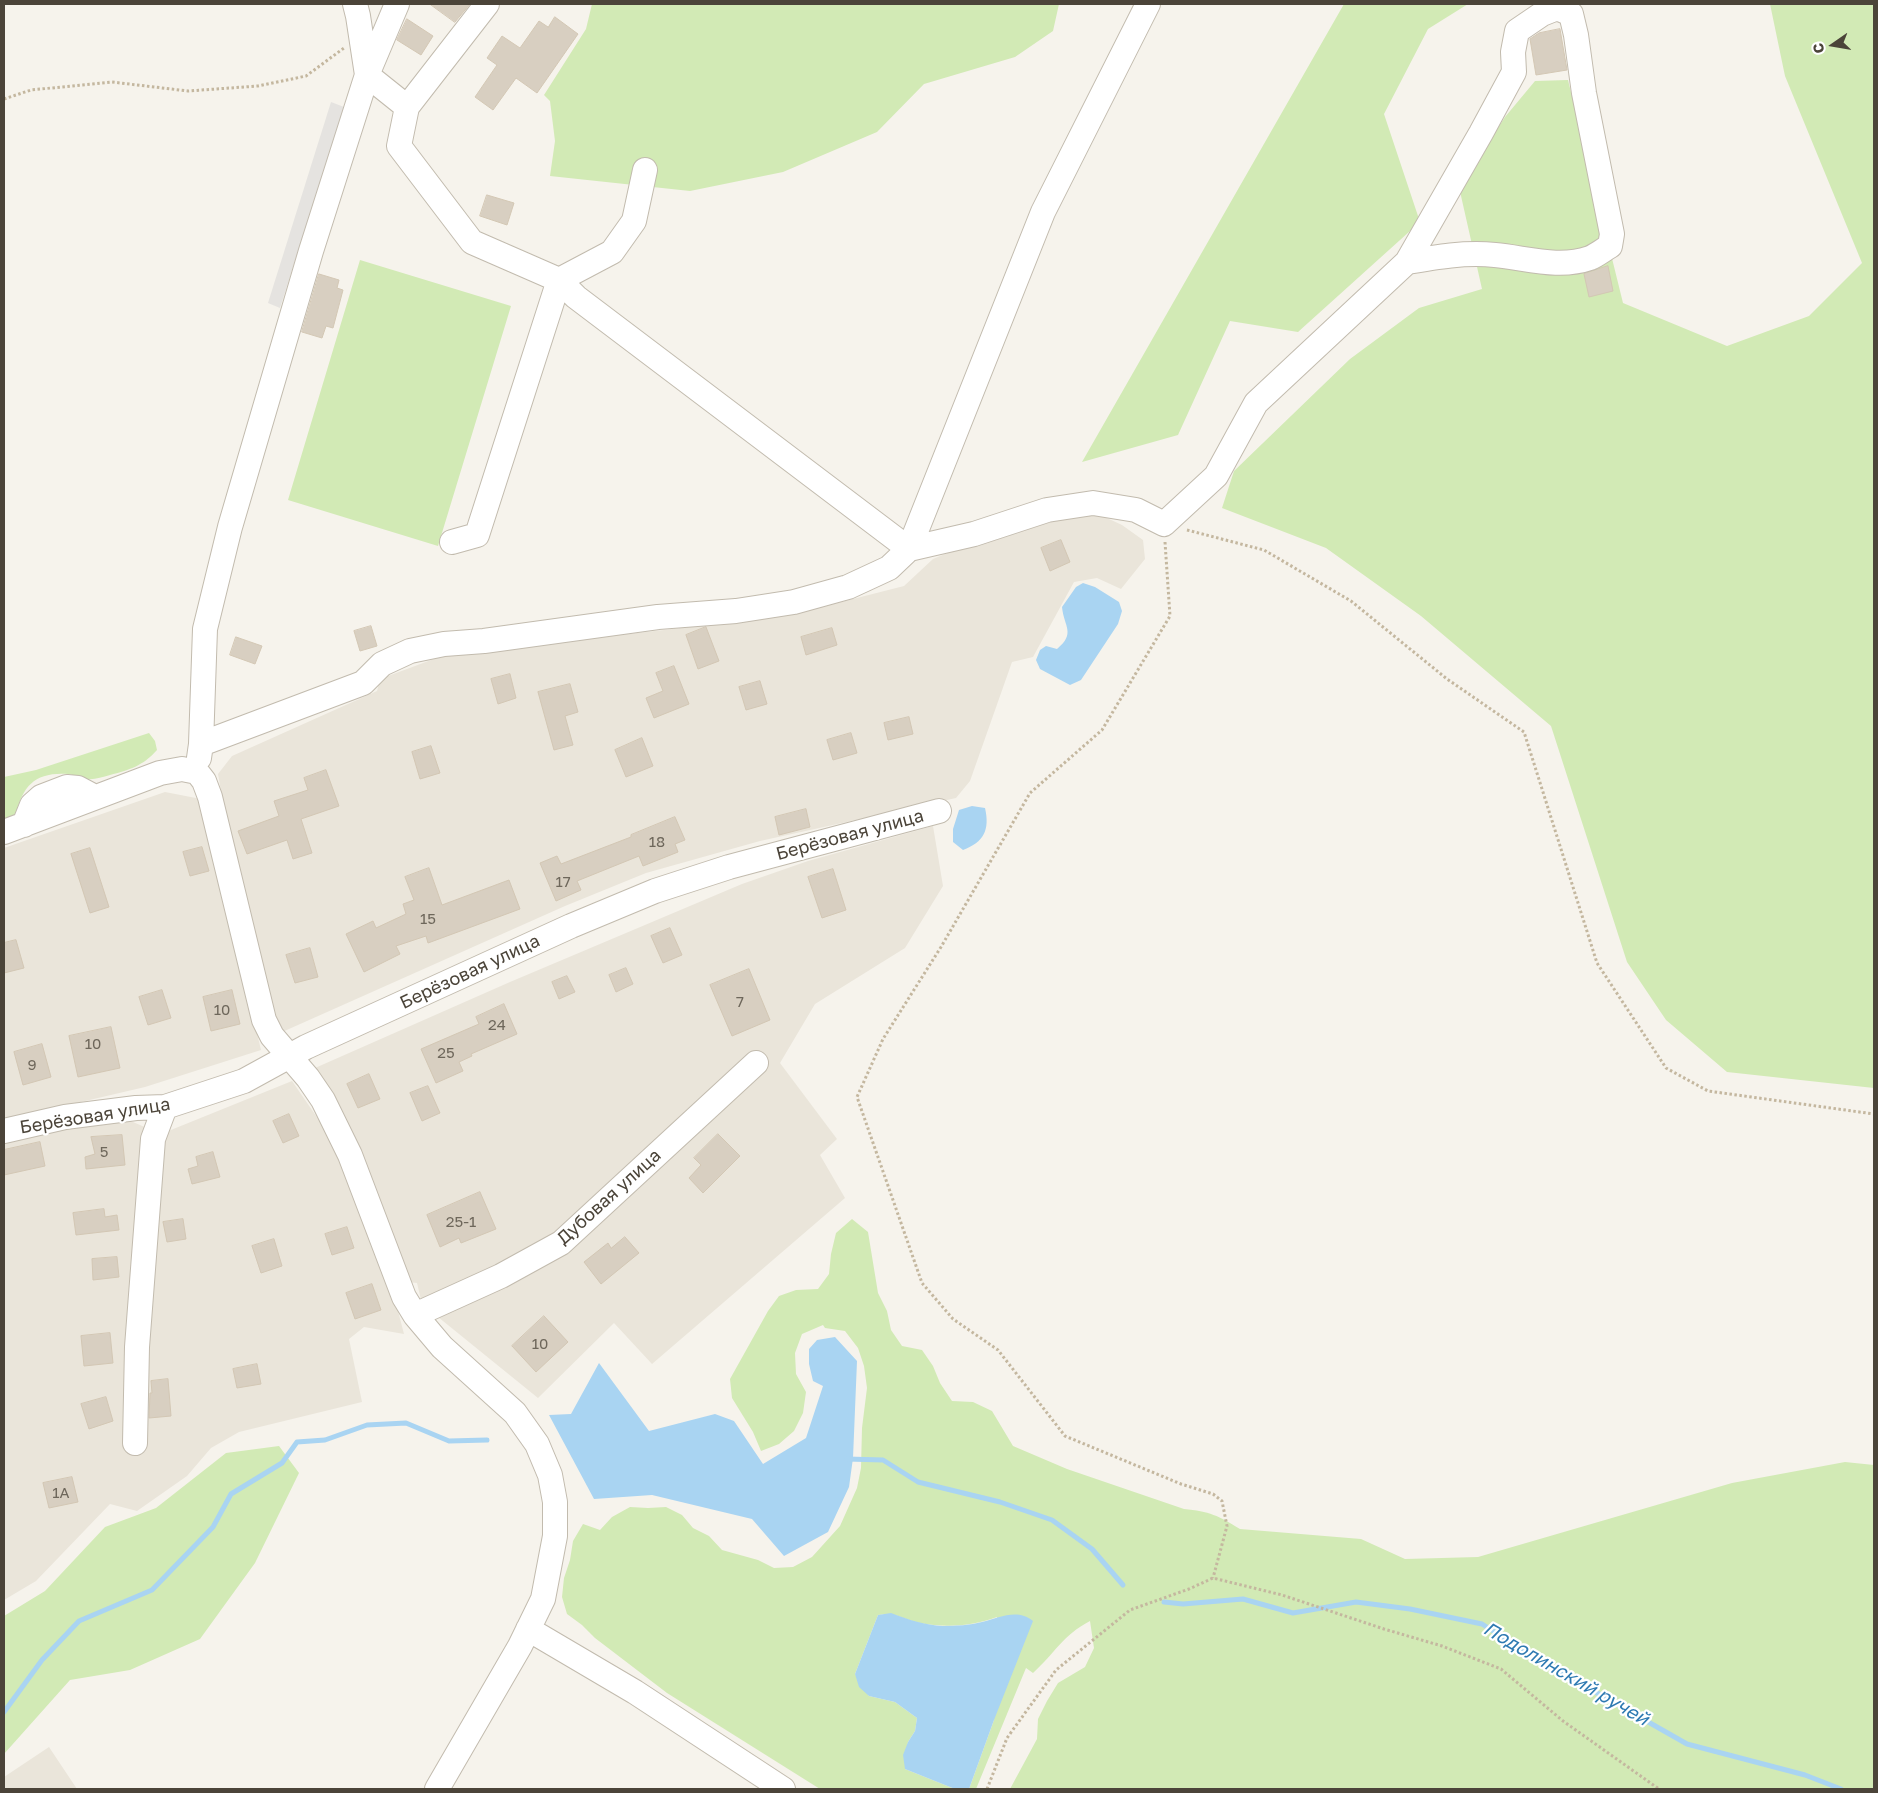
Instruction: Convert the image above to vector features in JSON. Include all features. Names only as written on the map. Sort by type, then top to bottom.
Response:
[{"type":"street","points":[[197,772],[202,744],[206,629],[230,527],[311,252],[367,75],[397,4]]},
{"type":"street","points":[[487,4],[407,107],[399,146],[472,242],[559,280],[599,314],[909,549]]},
{"type":"street","points":[[202,744],[363,684],[382,664],[410,651],[444,644],[484,642],[658,617],[736,612],[794,602],[848,588],[889,568],[909,549],[1043,212],[1148,4]]},
{"type":"street","points":[[909,549],[974,534],[1046,510],[1093,503],[1136,510],[1164,524],[1216,476],[1256,403],[1407,262],[1514,72],[1513,52],[1517,31],[1542,14],[1557,8],[1571,14],[1576,34],[1584,93],[1612,234],[1610,246],[1591,257],[1571,263],[1541,262],[1495,255],[1453,254],[1407,262]]},
{"type":"street","points":[[357,10],[367,75],[407,107]]},
{"type":"street","points":[[452,542],[477,534],[559,280],[612,252],[634,221],[645,170]]},
{"type":"street","points":[[14,828],[160,773],[182,769],[197,772],[204,781],[210,797],[264,1020],[272,1036],[313,1085],[331,1116],[350,1155],[404,1298],[415,1315],[442,1347],[515,1413],[537,1444],[550,1474],[555,1502],[555,1536],[543,1599],[528,1630],[437,1789]]},
{"type":"street","name":"Берёзовая улица","points":[[4,1131],[65,1117],[136,1108],[165,1107],[244,1081],[288,1055],[571,926],[655,891],[729,867],[939,811]]},
{"type":"street","name":"Дубовая улица","points":[[415,1315],[501,1276],[561,1243],[756,1063]]},
{"type":"street","points":[[135,1443],[138,1347],[153,1139],[165,1107]]},
{"type":"street","points":[[528,1630],[635,1692],[783,1789]]},
{"type":"path","points":[[4,99],[31,90],[112,82],[188,91],[258,86],[306,76],[344,48],[357,10]]},
{"type":"path","points":[[1213,1578],[1227,1526],[1222,1501],[1213,1494],[1182,1484],[1065,1436],[998,1350],[952,1319],[922,1283],[857,1097],[883,1039],[940,947],[1030,793],[1102,730],[1170,616],[1164,524],[1264,550],[1351,601],[1447,679],[1524,732],[1597,963],[1666,1068],[1708,1091],[1874,1114]]},
{"type":"path","points":[[987,1789],[1006,1738],[1056,1670],[1130,1610],[1213,1578],[1282,1595],[1442,1646],[1501,1669],[1563,1721],[1659,1789]]},
{"type":"shaded area","points":[[331,102],[344,107],[280,308],[268,303]]},
{"type":"shaded area","points":[[1096,513],[1122,525],[1143,540],[1145,559],[1121,589],[1097,578],[1074,582],[1033,657],[1012,662],[970,781],[956,798],[760,841],[646,873],[565,906],[280,1033],[275,1025],[226,821],[218,774],[232,756],[377,691],[380,679],[450,653],[664,630],[798,613],[904,586],[933,559],[1009,527]]},
{"type":"shaded area","points":[[165,792],[201,799],[261,1050],[145,1087],[4,1120],[4,848]]},
{"type":"shaded area","points":[[933,826],[943,886],[905,948],[815,1004],[780,1063],[837,1139],[820,1155],[845,1198],[652,1364],[614,1323],[538,1398],[422,1304],[417,1283],[408,1282],[315,1068],[510,982],[742,884],[808,861]]},
{"type":"shaded area","points":[[292,1081],[332,1139],[398,1311],[404,1334],[364,1327],[349,1339],[362,1402],[239,1432],[211,1448],[187,1476],[137,1511],[110,1504],[36,1581],[4,1600],[4,1141],[67,1126],[126,1119],[161,1134]]},
{"type":"shaded area","points":[[49,1747],[77,1789],[4,1789],[4,1777]]},
{"type":"green space","points":[[592,4],[1059,4],[1053,31],[1015,57],[924,84],[877,132],[783,172],[690,191],[550,176],[555,141],[550,101],[544,95],[586,29]]},
{"type":"green space","points":[[1344,4],[1468,4],[1428,29],[1384,114],[1420,222],[1298,332],[1230,321],[1178,435],[1082,462]]},
{"type":"green space","points":[[1770,4],[1874,4],[1874,1088],[1727,1072],[1666,1020],[1627,962],[1551,726],[1421,616],[1326,548],[1222,508],[1234,471],[1350,359],[1419,308],[1482,289],[1459,187],[1505,117],[1535,81],[1568,80],[1623,303],[1727,346],[1809,316],[1862,263],[1785,76]]},
{"type":"green space","points":[[360,260],[511,306],[438,546],[288,500]]},
{"type":"green space","points":[[149,733],[155,741],[157,750],[141,764],[95,779],[68,774],[47,775],[39,778],[27,788],[16,814],[4,822],[4,777],[36,770]]},
{"type":"green space","points":[[852,1219],[868,1232],[878,1293],[887,1311],[891,1330],[902,1346],[922,1350],[952,1401],[973,1402],[992,1411],[1013,1446],[1067,1469],[1184,1509],[1214,1515],[1240,1529],[1361,1539],[1405,1559],[1478,1557],[1732,1483],[1845,1462],[1874,1465],[1874,1789],[1010,1789],[1037,1739],[1038,1719],[1058,1683],[1085,1667],[1094,1648],[1090,1621],[1066,1638],[1033,1673],[1026,1668],[976,1789],[969,1789],[994,1720],[997,1617],[969,1624],[949,1626],[914,1622],[896,1615],[885,1614],[878,1615],[855,1674],[869,1696],[895,1702],[917,1718],[915,1731],[908,1742],[905,1769],[955,1789],[820,1789],[667,1693],[567,1614],[562,1597],[564,1578],[570,1560],[573,1541],[583,1524],[600,1530],[612,1517],[630,1507],[666,1507],[682,1515],[693,1528],[709,1536],[722,1550],[758,1560],[774,1568],[793,1567],[812,1557],[840,1526],[857,1488],[861,1468],[862,1428],[867,1388],[864,1366],[858,1348],[845,1331],[825,1328],[823,1325],[802,1334],[795,1353],[796,1374],[806,1392],[803,1413],[794,1431],[779,1444],[761,1451],[753,1432],[732,1398],[730,1379],[768,1311],[779,1296],[796,1290],[818,1289],[829,1274],[836,1233]]},
{"type":"green space","points":[[279,1446],[299,1473],[255,1563],[200,1639],[130,1670],[70,1680],[4,1754],[4,1616],[45,1591],[105,1527],[156,1508],[226,1453]]},
{"type":"water","points":[[1083,583],[1095,587],[1119,602],[1122,611],[1118,624],[1081,680],[1070,685],[1040,669],[1036,660],[1040,650],[1046,646],[1057,649],[1063,643],[1067,630],[1062,607],[1076,587]]},
{"type":"water","points":[[972,806],[985,808],[986,829],[981,839],[963,850],[953,842],[953,829],[959,810]]},
{"type":"water","points":[[835,1337],[857,1361],[853,1458],[849,1487],[828,1532],[784,1556],[752,1519],[652,1495],[594,1499],[549,1415],[571,1414],[599,1363],[649,1431],[715,1414],[734,1421],[763,1464],[806,1438],[823,1386],[813,1381],[809,1364],[809,1349],[817,1340]]},
{"type":"water","points":[[891,1613],[917,1622],[943,1626],[973,1624],[1008,1615],[1021,1615],[1033,1621],[969,1789],[955,1789],[905,1769],[903,1755],[915,1731],[917,1718],[895,1702],[869,1696],[859,1687],[855,1674],[878,1615]]},
{"type":"building","points":[[430,4],[470,4],[455,22]]},
{"type":"building","points":[[555,17],[578,34],[537,93],[516,78],[493,110],[475,97],[497,65],[487,58],[502,36],[520,48],[539,21],[548,27]]},
{"type":"building","points":[[407,19],[433,36],[421,55],[397,40]]},
{"type":"building","points":[[1560,29],[1567,70],[1536,75],[1530,39],[1539,33]]},
{"type":"building","points":[[487,195],[514,203],[507,225],[480,216]]},
{"type":"building","points":[[1608,266],[1613,291],[1589,297],[1584,274]]},
{"type":"building","points":[[319,274],[339,280],[337,288],[343,290],[333,328],[326,326],[322,338],[302,332]]},
{"type":"building","points":[[1061,540],[1070,562],[1050,571],[1041,548]]},
{"type":"building","points":[[371,626],[377,646],[360,651],[354,631]]},
{"type":"building","points":[[706,627],[719,661],[698,669],[686,635]]},
{"type":"building","points":[[832,628],[837,645],[806,655],[801,637]]},
{"type":"building","points":[[236,637],[262,646],[255,664],[230,655]]},
{"type":"building","points":[[674,666],[689,704],[654,718],[646,698],[663,691],[656,673]]},
{"type":"building","points":[[510,674],[516,698],[498,704],[491,679]]},
{"type":"building","points":[[760,681],[767,704],[746,710],[739,687]]},
{"type":"building","points":[[570,684],[578,712],[565,716],[573,745],[554,750],[538,692]]},
{"type":"building","points":[[909,717],[913,734],[888,740],[884,723]]},
{"type":"building","points":[[851,733],[857,753],[833,760],[827,740]]},
{"type":"building","points":[[642,738],[653,766],[626,777],[615,750]]},
{"type":"building","points":[[431,746],[440,773],[420,779],[412,752]]},
{"type":"building","points":[[326,770],[339,806],[301,819],[312,853],[293,859],[287,840],[247,854],[238,831],[279,816],[274,801],[308,790],[304,778]]},
{"type":"building","points":[[806,809],[810,827],[779,835],[775,817]]},
{"type":"building","points":[[675,817],[685,840],[675,844],[678,852],[643,866],[639,856],[577,881],[581,890],[556,901],[540,863],[557,856],[561,864],[631,837],[631,835]]},
{"type":"building","points":[[202,847],[209,871],[190,876],[183,852]]},
{"type":"building","points":[[90,848],[109,907],[90,913],[71,854]]},
{"type":"building","points":[[429,868],[442,905],[509,880],[520,909],[428,943],[426,936],[396,946],[400,954],[364,972],[346,934],[373,921],[376,928],[406,914],[403,904],[414,900],[405,877]]},
{"type":"building","points":[[833,869],[846,910],[822,918],[808,877]]},
{"type":"building","points":[[670,928],[682,955],[663,963],[651,936]]},
{"type":"building","points":[[16,940],[24,968],[4,973],[4,943]]},
{"type":"building","points":[[310,948],[318,977],[295,983],[286,955]]},
{"type":"building","points":[[626,968],[633,984],[616,992],[609,975]]},
{"type":"building","points":[[749,969],[770,1020],[732,1036],[710,985]]},
{"type":"building","points":[[567,976],[575,992],[559,999],[552,982]]},
{"type":"building","points":[[162,990],[171,1018],[148,1025],[139,997]]},
{"type":"building","points":[[232,990],[240,1024],[211,1031],[203,997]]},
{"type":"building","points":[[504,1004],[517,1034],[471,1054],[472,1056],[459,1062],[463,1071],[436,1083],[421,1049],[479,1024],[476,1017]]},
{"type":"building","points":[[111,1027],[120,1068],[78,1077],[69,1036]]},
{"type":"building","points":[[42,1044],[51,1077],[23,1085],[14,1052]]},
{"type":"building","points":[[369,1074],[380,1099],[358,1108],[347,1084]]},
{"type":"building","points":[[428,1086],[440,1113],[422,1121],[410,1093]]},
{"type":"building","points":[[289,1114],[299,1136],[283,1143],[273,1121]]},
{"type":"building","points":[[718,1134],[740,1156],[703,1193],[689,1178],[701,1165],[694,1158]]},
{"type":"building","points":[[122,1135],[125,1165],[86,1169],[85,1157],[95,1154],[91,1137]]},
{"type":"building","points":[[40,1142],[45,1166],[4,1175],[4,1150]]},
{"type":"building","points":[[213,1152],[220,1177],[192,1184],[188,1169],[198,1166],[196,1157]]},
{"type":"building","points":[[480,1192],[496,1229],[461,1243],[459,1238],[440,1247],[427,1215]]},
{"type":"building","points":[[104,1209],[105,1217],[117,1215],[119,1230],[76,1235],[73,1213]]},
{"type":"building","points":[[183,1219],[186,1239],[167,1242],[163,1222]]},
{"type":"building","points":[[347,1227],[354,1248],[332,1255],[325,1234]]},
{"type":"building","points":[[625,1237],[639,1253],[601,1284],[584,1262],[608,1243],[611,1248]]},
{"type":"building","points":[[274,1239],[282,1266],[261,1273],[252,1246]]},
{"type":"building","points":[[117,1257],[119,1277],[93,1280],[92,1259]]},
{"type":"building","points":[[372,1284],[381,1310],[355,1319],[346,1293]]},
{"type":"building","points":[[544,1316],[568,1342],[536,1372],[512,1346]]},
{"type":"building","points":[[110,1333],[113,1363],[84,1366],[81,1336]]},
{"type":"building","points":[[257,1364],[261,1384],[237,1388],[233,1369]]},
{"type":"building","points":[[168,1379],[171,1416],[149,1418],[150,1393],[152,1393],[151,1381]]},
{"type":"building","points":[[106,1397],[113,1421],[89,1429],[81,1404]]},
{"type":"building","points":[[72,1477],[78,1502],[49,1508],[43,1483]]},
{"type":"waterway","name":"Подолинский ручей","points":[[4,1712],[42,1660],[79,1621],[152,1590],[213,1527],[231,1494],[282,1463],[297,1442],[325,1440],[367,1425],[406,1423],[449,1441],[487,1440]]},
{"type":"waterway","name":"Подолинский ручей","points":[[847,1459],[883,1460],[918,1482],[1000,1502],[1052,1520],[1092,1549],[1123,1585]]},
{"type":"waterway","name":"Подолинский ручей","points":[[1164,1602],[1183,1604],[1243,1599],[1293,1613],[1356,1602],[1410,1609],[1482,1624],[1532,1656],[1687,1744],[1805,1775],[1841,1789]]}]
